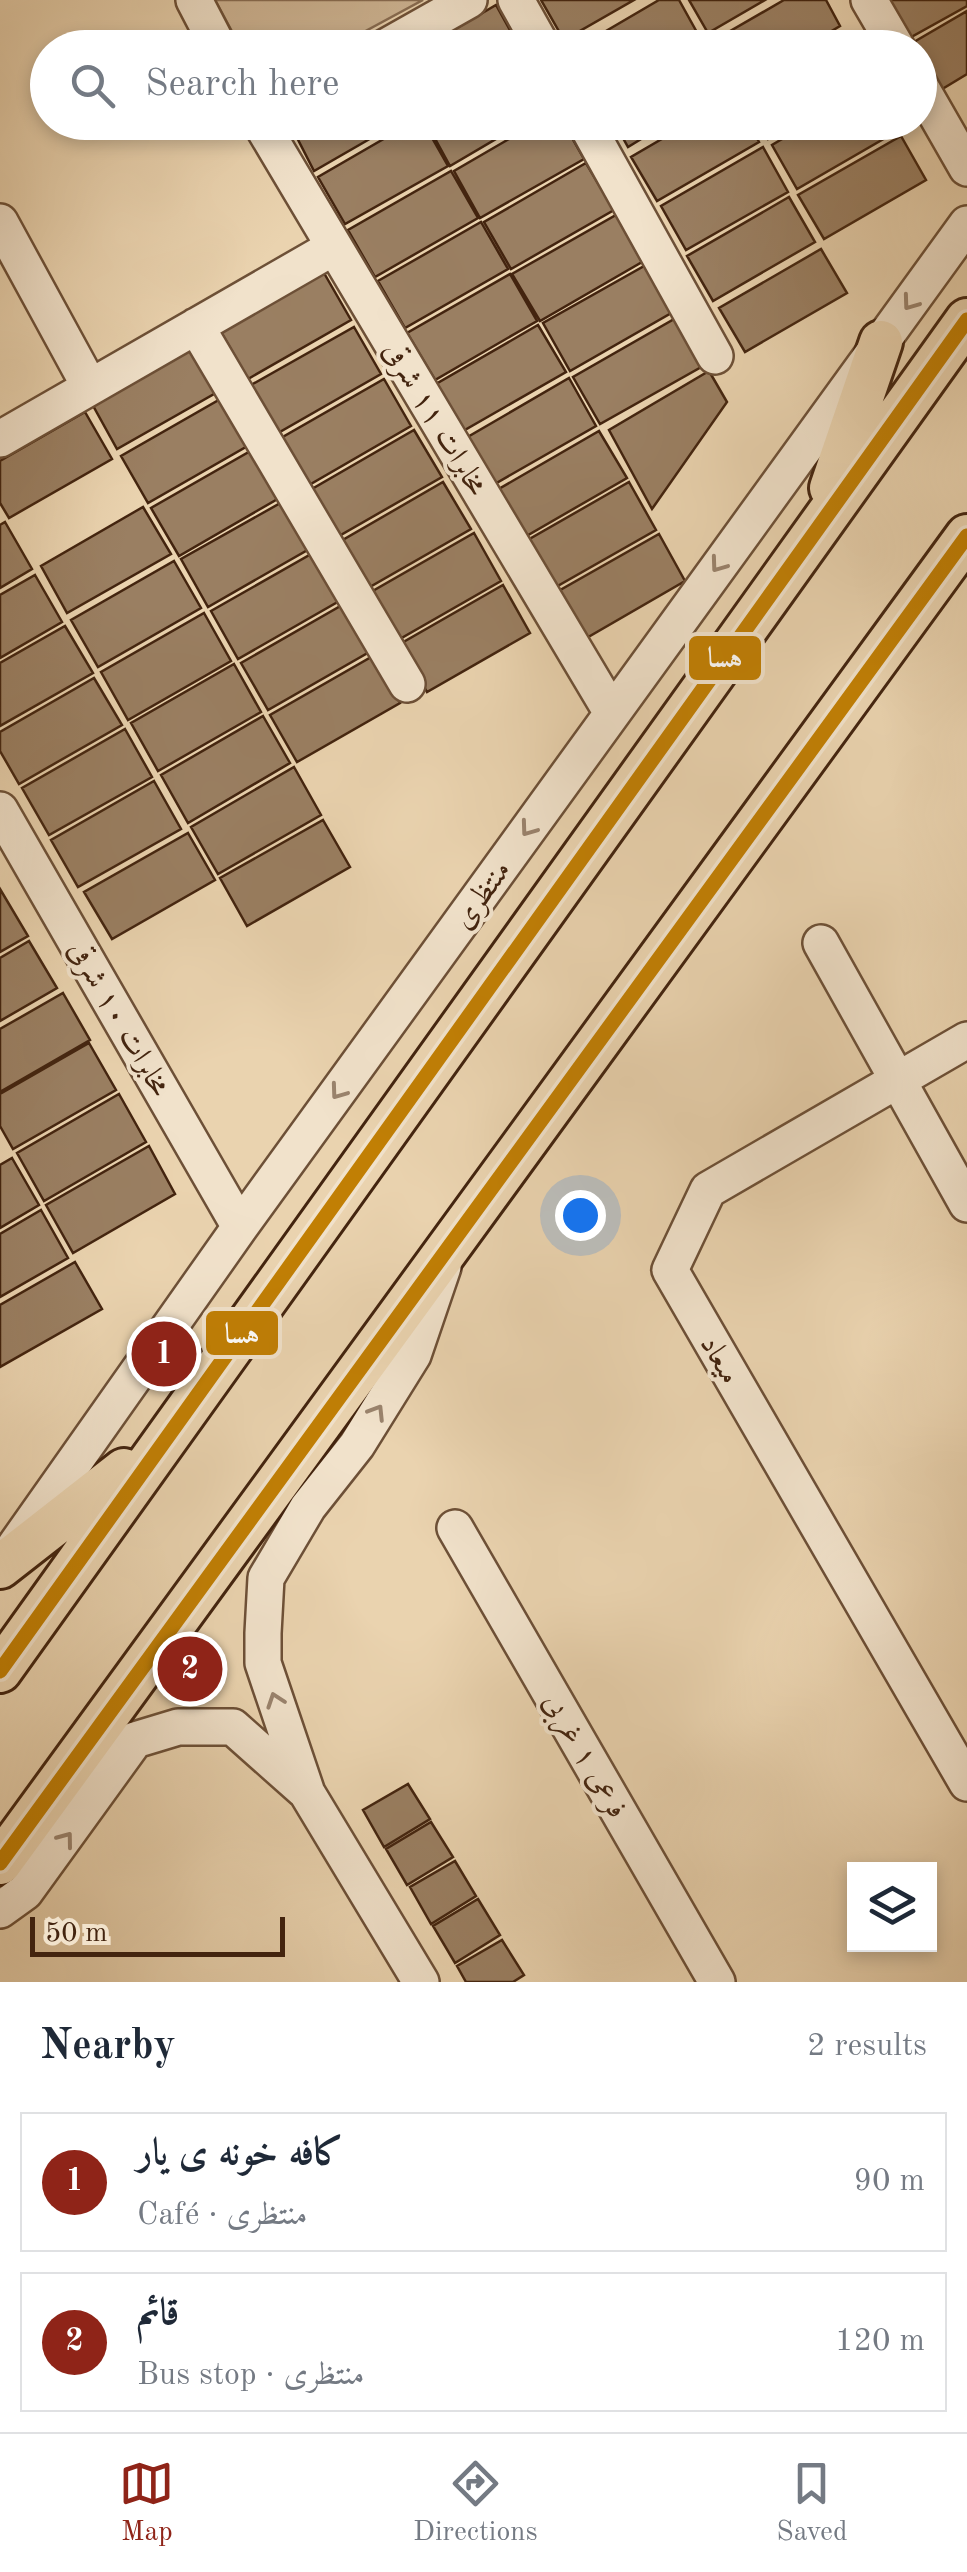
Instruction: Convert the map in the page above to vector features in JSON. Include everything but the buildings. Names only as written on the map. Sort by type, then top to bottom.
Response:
[{"type":"main road","name":"منتظری","points":[[0,1671],[967,320]]},
{"type":"main road","points":[[816,530],[881,342]]},
{"type":"main road","points":[[0,1863],[967,536]]},
{"type":"main road","points":[[0,1567],[164,1440]]},
{"type":"street","points":[[194,0],[210,30]]},
{"type":"street","points":[[416,30],[469,0]]},
{"type":"street","points":[[516,0],[533,30]]},
{"type":"street","points":[[870,0],[887,30]]},
{"type":"street","points":[[937,116],[967,168]]},
{"type":"street","name":"مخابرات ۱۱ شرقی","points":[[271,140],[612,713]]},
{"type":"street","points":[[595,140],[715,356]]},
{"type":"street","points":[[0,222],[90,387]]},
{"type":"street","name":"منتظری","points":[[0,1567],[240,1227],[967,224]]},
{"type":"street","points":[[0,439],[334,247]]},
{"type":"street","points":[[196,326],[407,684]]},
{"type":"street","name":"مخابرات ۱۰ شرقی","points":[[0,810],[240,1227]]},
{"type":"street","points":[[822,942],[967,1204]]},
{"type":"street","name":"میعاد","points":[[967,1040],[708,1190],[670,1270],[967,1784]]},
{"type":"street","points":[[420,1982],[306,1792],[263,1663],[266,1578],[308,1507],[357,1444],[413,1354],[450,1248]]},
{"type":"street","name":"فرعی ۱ غربی","points":[[455,1528],[717,1982]]},
{"type":"street","points":[[0,1910],[25,1892],[136,1740],[178,1727],[234,1727],[306,1792]]},
{"type":"shaded area","points":[[215,0],[423,0],[367,30],[231,30]]},
{"type":"transit line","name":"هسا","points":[[0,1671],[967,320]]},
{"type":"transit line","name":"هسا","points":[[0,1863],[967,536]]},
{"type":"place","name":"کافه خونه ی یار","points":[[164,1354]]},
{"type":"place","name":"قائم","points":[[190,1669]]}]
